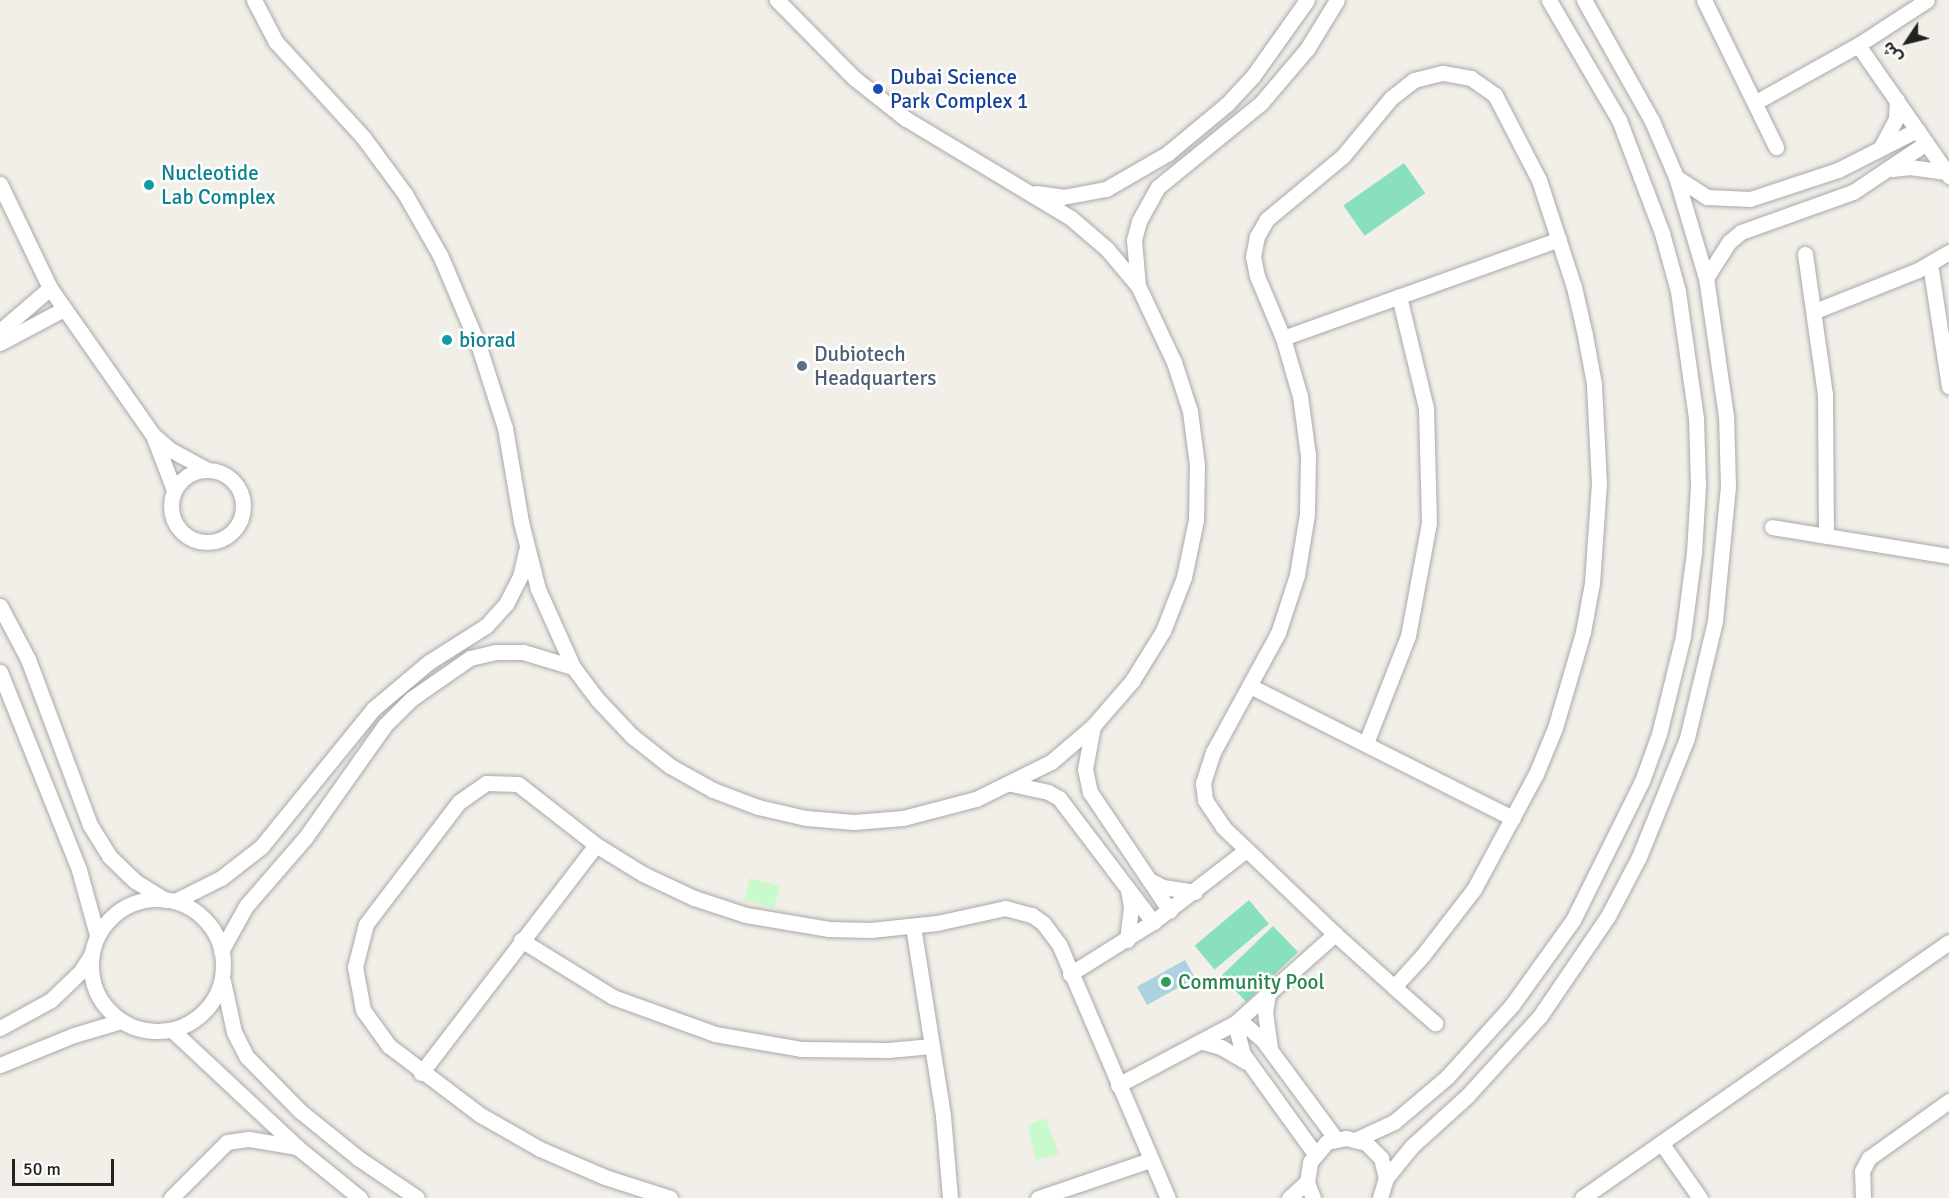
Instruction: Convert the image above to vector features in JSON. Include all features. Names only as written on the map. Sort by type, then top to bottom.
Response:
[{"type":"street","points":[[254,0],[276,42],[363,137],[405,194],[444,263],[479,347],[505,428],[526,547],[542,598],[573,667],[632,736],[670,766],[713,790],[758,807],[806,818],[845,821],[903,818],[940,811],[1011,784],[1051,762],[1093,726],[1132,681],[1163,631],[1184,577],[1196,520],[1197,465],[1190,411],[1174,362],[1138,286],[1107,249],[1080,225],[906,119],[854,78],[777,0]]},
{"type":"street","points":[[1030,193],[1063,196],[1106,189],[1168,153],[1213,117],[1253,76],[1307,0]]},
{"type":"street","points":[[1138,286],[1134,240],[1139,221],[1158,187],[1261,103],[1307,49],[1338,0]]},
{"type":"street","points":[[1289,1198],[1307,1182],[1315,1154],[1336,1139],[1356,1139],[1394,1122],[1446,1077],[1512,1005],[1573,920],[1642,781],[1659,734],[1683,636],[1694,553],[1698,485],[1696,418],[1678,291],[1659,223],[1619,120],[1549,0]]},
{"type":"street","points":[[1380,1198],[1386,1178],[1412,1147],[1504,1058],[1572,972],[1639,857],[1687,738],[1715,621],[1728,486],[1726,417],[1706,278],[1676,177],[1625,66],[1584,0]]},
{"type":"street","points":[[1704,0],[1756,102],[1776,147]]},
{"type":"street","points":[[1756,102],[1858,45],[1927,0]]},
{"type":"street","points":[[1858,45],[1948,174]]},
{"type":"street","points":[[1394,987],[1451,922],[1513,818],[1536,774],[1571,681],[1588,603],[1596,536],[1599,484],[1594,384],[1574,287],[1539,180],[1495,95],[1471,78],[1452,75],[1414,80],[1391,98],[1329,169],[1267,219],[1257,236],[1253,256],[1257,276],[1283,338],[1300,396],[1305,431],[1307,514],[1297,575],[1285,613],[1252,687],[1213,752],[1203,783],[1212,815],[1335,934],[1394,987],[1436,1023]]},
{"type":"street","points":[[1878,151],[1890,137],[1896,119],[1897,100]]},
{"type":"street","points":[[1676,177],[1707,197],[1735,201],[1797,186],[1878,151],[1922,136]]},
{"type":"street","points":[[1706,278],[1729,242],[1741,232],[1867,185],[1892,170],[1922,136]]},
{"type":"street","points":[[1853,163],[1867,185]]},
{"type":"street","points":[[1892,170],[1910,167],[1948,174]]},
{"type":"street","points":[[0,184],[50,288],[153,435],[169,449],[206,469],[222,473],[235,483],[242,498],[242,514],[225,537],[201,541],[179,529],[170,506],[174,490],[193,472],[206,469]]},
{"type":"street","points":[[1283,338],[1559,239]]},
{"type":"street","points":[[1815,311],[1930,264],[1949,252]]},
{"type":"street","points":[[1805,254],[1815,311],[1828,442],[1826,536]]},
{"type":"street","points":[[1930,264],[1949,387]]},
{"type":"street","points":[[0,331],[50,288]]},
{"type":"street","points":[[1366,743],[1408,636],[1429,523],[1426,408],[1415,351],[1399,296]]},
{"type":"street","points":[[0,343],[64,309]]},
{"type":"street","points":[[153,435],[174,490]]},
{"type":"street","points":[[1772,527],[1949,556]]},
{"type":"street","points":[[0,1028],[51,1000],[81,971],[109,918],[126,906],[146,900],[171,901],[221,878],[261,847],[373,709],[429,662],[486,626],[511,595],[520,577],[526,547]]},
{"type":"street","points":[[0,606],[27,659],[90,825],[116,862],[135,881],[196,912],[212,929],[221,951],[222,976],[234,1032],[247,1057],[300,1111],[358,1158],[417,1198]]},
{"type":"street","points":[[221,951],[246,906],[305,838],[385,726],[418,694],[470,658],[496,652],[523,652],[573,667]]},
{"type":"street","points":[[0,672],[79,870],[98,935]]},
{"type":"street","points":[[1252,687],[1513,818]]},
{"type":"street","points":[[1093,726],[1086,758],[1086,781],[1170,911]]},
{"type":"street","points":[[670,1198],[605,1177],[540,1149],[479,1114],[421,1073],[374,1030],[357,989],[358,945],[379,906],[459,802],[486,783],[518,784],[597,845],[644,874],[694,898],[746,915],[829,929],[913,926],[991,910],[1019,910],[1043,922],[1052,933],[1168,1198]]},
{"type":"street","points":[[1011,784],[1048,792],[1059,798],[1154,922]]},
{"type":"street","points":[[421,1073],[521,940],[597,845]]},
{"type":"street","points":[[1070,974],[1170,911],[1246,850]]},
{"type":"street","points":[[1111,866],[1131,853]]},
{"type":"street","points":[[1149,879],[1163,887],[1195,892]]},
{"type":"street","points":[[1127,940],[1131,907],[1128,890]]},
{"type":"street","points":[[913,926],[932,1046],[950,1198]]},
{"type":"street","points":[[1118,1085],[1203,1042],[1237,1021],[1335,934]]},
{"type":"street","points":[[521,940],[613,997],[715,1034],[779,1046],[845,1052],[932,1046]]},
{"type":"street","points":[[1582,1198],[1949,942]]},
{"type":"street","points":[[91,955],[94,986],[109,1012],[121,1022],[155,1032],[172,1030],[205,1011],[222,976]]},
{"type":"street","points":[[1268,994],[1265,1012],[1270,1050]]},
{"type":"street","points":[[1237,1021],[1270,1050],[1336,1139]]},
{"type":"street","points":[[1237,1021],[1237,1039],[1251,1067],[1315,1154]]},
{"type":"street","points":[[0,1064],[74,1035],[121,1022]]},
{"type":"street","points":[[172,1030],[297,1147],[360,1198]]},
{"type":"street","points":[[1203,1042],[1237,1055],[1251,1067]]},
{"type":"street","points":[[1267,1089],[1288,1075]]},
{"type":"street","points":[[1863,1198],[1862,1171],[1869,1158],[1949,1101]]},
{"type":"street","points":[[171,1198],[227,1142],[249,1139],[297,1147]]},
{"type":"street","points":[[1356,1139],[1381,1158],[1386,1178]]},
{"type":"street","points":[[1662,1144],[1700,1198]]},
{"type":"street","points":[[1038,1198],[1150,1160]]},
{"type":"street","points":[[1307,1182],[1313,1198]]},
{"type":"green space","points":[[1404,163],[1425,193],[1365,236],[1343,205]]},
{"type":"green space","points":[[750,878],[780,886],[774,908],[744,900]]},
{"type":"green space","points":[[1249,900],[1269,924],[1215,969],[1195,946]]},
{"type":"green space","points":[[1273,926],[1298,952],[1246,1002],[1221,976]]},
{"type":"green space","points":[[1046,1118],[1059,1154],[1036,1160],[1028,1125]]},
{"type":"water","name":"Community Pool","points":[[1185,960],[1195,978],[1147,1005],[1137,987]]},
{"type":"place","name":"Dubai Science Park Complex 1","points":[[878,89]]},
{"type":"place","name":"Nucleotide Lab Complex","points":[[149,185]]},
{"type":"place","name":"biorad","points":[[447,340]]},
{"type":"place","name":"Dubiotech Headquarters","points":[[802,366]]},
{"type":"place","name":"Community Pool","points":[[1166,982]]}]
